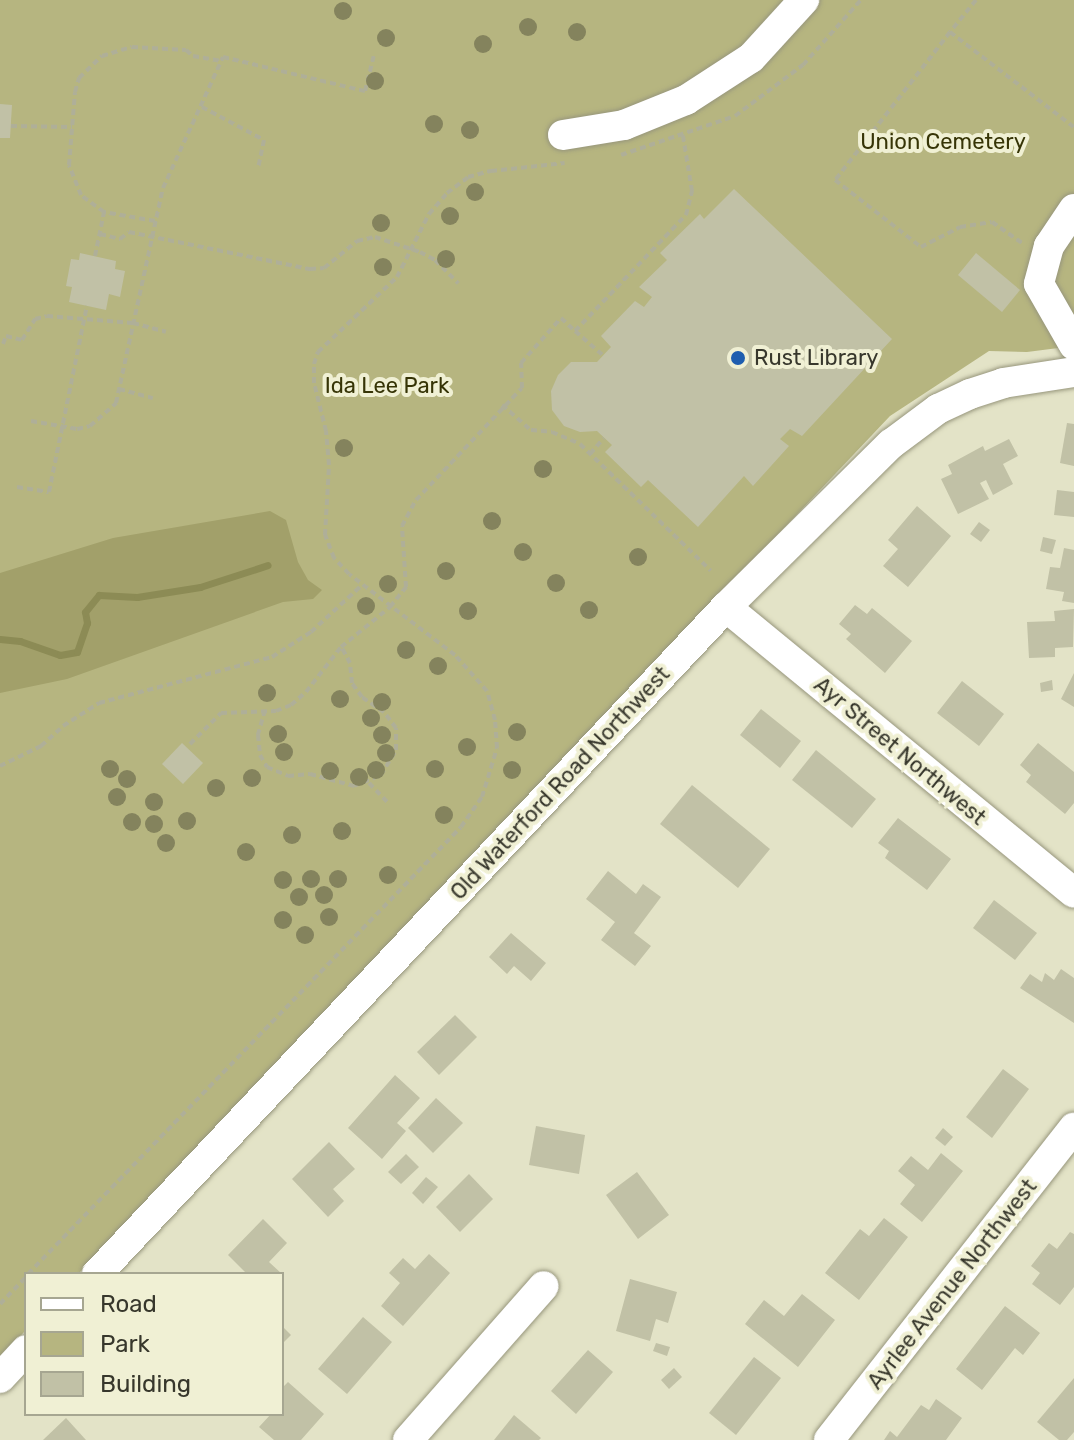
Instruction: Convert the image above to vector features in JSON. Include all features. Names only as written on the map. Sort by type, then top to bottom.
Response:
[{"type":"street","points":[[565,149],[686,100],[751,58],[804,0]]},
{"type":"street","points":[[1074,209],[1044,259],[1039,284],[1074,345]]},
{"type":"street","name":"Old Waterford Road Northwest","points":[[99,1272],[726,607],[915,424],[949,404],[1003,383],[1074,372]]},
{"type":"street","name":"Ayr Street Northwest","points":[[726,607],[1074,893]]},
{"type":"street","name":"Ayrlee Avenue Northwest","points":[[829,1440],[1074,1127]]},
{"type":"street","points":[[408,1440],[544,1286]]},
{"type":"street","points":[[0,1378],[24,1352]]},
{"type":"path","points":[[614,156],[683,136],[735,116],[803,65],[861,0]]},
{"type":"path","points":[[976,0],[835,180],[921,247],[960,227],[992,222],[1044,259]]},
{"type":"path","points":[[950,32],[1074,127]]},
{"type":"path","points":[[155,221],[104,212],[81,195],[69,165],[79,78],[102,56],[132,47],[186,50],[193,56],[222,61]]},
{"type":"path","points":[[31,421],[62,427],[90,426],[116,403],[168,171],[202,107],[223,57],[365,91],[374,56]]},
{"type":"path","points":[[202,107],[264,140],[258,168]]},
{"type":"path","points":[[11,126],[72,127]]},
{"type":"path","points":[[575,331],[686,215],[692,191],[683,136]]},
{"type":"path","points":[[30,1272],[461,827],[482,797],[497,748],[495,720],[487,691],[455,655],[362,585],[334,558],[325,535],[329,465],[326,431],[314,383],[314,364],[318,352],[397,277],[429,214],[468,177],[565,149]]},
{"type":"path","points":[[95,256],[104,212]]},
{"type":"path","points":[[100,234],[120,239],[129,232],[310,269],[324,268],[357,241],[375,237],[412,248],[435,260],[458,283]]},
{"type":"path","points":[[17,487],[49,492],[87,306]]},
{"type":"path","points":[[3,344],[6,336],[22,340],[35,319],[85,318],[133,323],[166,332]]},
{"type":"path","points":[[190,744],[221,713],[291,705],[306,692],[341,647],[390,607],[406,587],[402,526],[408,511],[432,479],[522,388],[521,363],[561,318],[603,355]]},
{"type":"path","points":[[119,389],[153,398]]},
{"type":"path","points":[[502,405],[531,430],[552,432],[580,444],[711,571]]},
{"type":"path","points":[[590,454],[604,438]]},
{"type":"path","points":[[0,766],[41,746],[63,726],[99,703],[272,657],[311,632],[362,585]]},
{"type":"path","points":[[265,710],[258,735],[260,755],[267,767],[288,776],[310,774],[354,786],[369,783],[389,766],[396,750],[396,728],[384,712],[362,697],[352,683],[350,663],[341,647]]},
{"type":"path","points":[[369,783],[389,804]]},
{"type":"path","points":[[0,1304],[24,1278]]},
{"type":"green space","name":"Ida Lee Park","points":[[0,0],[1074,0],[1074,346],[1027,352],[989,351],[890,416],[80,1272],[24,1272],[24,1332],[0,1357]]},
{"type":"shaded area","points":[[270,511],[286,520],[298,562],[308,580],[322,590],[313,599],[283,602],[67,679],[0,693],[0,573],[113,538]]},
{"type":"building","points":[[0,104],[12,105],[10,138],[0,138]]},
{"type":"building","name":"Rust Library","points":[[734,189],[892,339],[802,436],[790,429],[780,439],[789,446],[753,486],[744,476],[698,527],[648,480],[641,487],[605,452],[612,445],[597,431],[580,432],[564,426],[552,410],[551,391],[558,375],[571,362],[597,362],[611,347],[601,336],[635,301],[644,307],[652,297],[639,287],[667,260],[660,253],[700,214],[704,219]]},
{"type":"building","points":[[80,253],[116,261],[115,269],[125,271],[120,297],[109,294],[106,310],[69,302],[72,287],[66,286],[71,259],[79,260]]},
{"type":"building","points":[[976,253],[1020,290],[1002,312],[958,275]]},
{"type":"building","points":[[1067,423],[1074,424],[1074,466],[1060,463]]},
{"type":"building","points":[[1009,439],[1018,456],[1003,464],[1013,484],[993,495],[986,480],[980,483],[989,499],[958,514],[941,479],[952,474],[948,465],[983,446],[985,451]]},
{"type":"building","points":[[1057,490],[1074,492],[1074,517],[1054,515]]},
{"type":"building","points":[[917,506],[951,536],[908,587],[883,566],[898,549],[888,540]]},
{"type":"building","points":[[979,522],[990,530],[981,542],[970,534]]},
{"type":"building","points":[[1043,537],[1056,540],[1052,554],[1040,551]]},
{"type":"building","points":[[1064,548],[1074,550],[1074,603],[1062,601],[1064,592],[1046,589],[1050,567],[1060,568]]},
{"type":"building","points":[[855,605],[867,614],[872,608],[912,641],[885,673],[846,639],[851,634],[839,624]]},
{"type":"building","points":[[1074,609],[1073,647],[1055,648],[1055,657],[1029,658],[1027,622],[1055,621],[1054,611]]},
{"type":"building","points":[[1074,673],[1074,707],[1061,699]]},
{"type":"building","points":[[1052,680],[1053,690],[1041,692],[1040,683]]},
{"type":"building","points":[[962,681],[1004,714],[979,746],[937,713]]},
{"type":"building","points":[[761,709],[801,741],[780,768],[740,735]]},
{"type":"building","points":[[182,743],[203,763],[183,784],[162,764]]},
{"type":"building","points":[[1038,743],[1074,772],[1074,803],[1065,814],[1026,782],[1031,775],[1020,765]]},
{"type":"building","points":[[816,750],[876,799],[852,828],[792,780]]},
{"type":"building","points":[[692,785],[770,849],[738,888],[660,824]]},
{"type":"building","points":[[898,818],[951,859],[927,890],[885,858],[889,851],[878,843]]},
{"type":"building","points":[[608,871],[636,894],[643,884],[661,897],[634,933],[651,946],[635,966],[601,940],[615,922],[586,899]]},
{"type":"building","points":[[994,900],[1037,933],[1015,960],[973,928]]},
{"type":"building","points":[[511,933],[546,963],[531,981],[514,966],[507,974],[489,957]]},
{"type":"building","points":[[1061,969],[1074,978],[1074,1023],[1020,988],[1030,974],[1042,982],[1045,973],[1054,980]]},
{"type":"building","points":[[455,1015],[477,1037],[439,1075],[417,1052]]},
{"type":"building","points":[[1003,1069],[1029,1089],[992,1138],[966,1117]]},
{"type":"building","points":[[395,1075],[420,1098],[397,1123],[406,1131],[382,1159],[348,1128]]},
{"type":"building","points":[[436,1098],[463,1123],[433,1153],[408,1128]]},
{"type":"building","points":[[536,1126],[585,1135],[579,1174],[529,1165]]},
{"type":"building","points":[[943,1128],[953,1137],[945,1146],[935,1138]]},
{"type":"building","points":[[329,1142],[355,1169],[333,1189],[344,1201],[328,1217],[292,1179]]},
{"type":"building","points":[[941,1153],[963,1171],[922,1222],[900,1204],[915,1185],[898,1171],[911,1156],[928,1170]]},
{"type":"building","points":[[406,1154],[419,1167],[401,1184],[388,1172]]},
{"type":"building","points":[[637,1172],[669,1215],[638,1239],[606,1195]]},
{"type":"building","points":[[469,1174],[493,1199],[460,1232],[436,1207]]},
{"type":"building","points":[[426,1177],[438,1187],[423,1204],[412,1193]]},
{"type":"building","points":[[884,1218],[908,1237],[859,1300],[825,1273],[860,1229],[869,1236]]},
{"type":"building","points":[[263,1219],[287,1243],[269,1262],[280,1272],[245,1272],[228,1255]]},
{"type":"building","points":[[1070,1232],[1074,1234],[1074,1287],[1060,1305],[1032,1284],[1040,1273],[1031,1266],[1049,1243],[1057,1249]]},
{"type":"building","points":[[429,1254],[450,1273],[403,1326],[381,1306],[400,1283],[389,1273],[403,1258],[415,1269]]},
{"type":"building","points":[[630,1279],[677,1292],[668,1323],[656,1319],[650,1341],[616,1331]]},
{"type":"building","points":[[802,1294],[835,1320],[798,1367],[745,1324],[764,1300],[784,1316]]},
{"type":"building","points":[[1005,1306],[1040,1333],[1023,1355],[1015,1348],[982,1390],[956,1369]]},
{"type":"building","points":[[363,1317],[392,1342],[347,1394],[318,1369]]},
{"type":"building","points":[[284,1328],[291,1335],[284,1342]]},
{"type":"building","points":[[656,1343],[670,1347],[667,1356],[653,1351]]},
{"type":"building","points":[[588,1350],[613,1372],[576,1414],[551,1391]]},
{"type":"building","points":[[754,1357],[781,1378],[736,1435],[709,1413]]},
{"type":"building","points":[[674,1368],[682,1377],[669,1389],[661,1380]]},
{"type":"building","points":[[1074,1378],[1074,1432],[1067,1440],[1059,1440],[1037,1422]]},
{"type":"building","points":[[288,1382],[324,1414],[301,1440],[274,1440],[259,1427],[269,1416],[284,1416],[284,1386]]},
{"type":"building","points":[[936,1399],[962,1418],[946,1440],[884,1440],[890,1431],[897,1437],[921,1405],[929,1410]]},
{"type":"building","points":[[514,1415],[541,1438],[494,1440]]},
{"type":"building","points":[[66,1418],[86,1440],[43,1440]]},
{"type":"waterway","points":[[0,639],[20,641],[60,655],[77,652],[87,623],[85,612],[99,595],[137,597],[200,587],[268,565]]},
{"type":"place","name":"Rust Library","points":[[738,358]]},
{"type":"park label","name":"Union Cemetery","points":[[943,142]]}]
